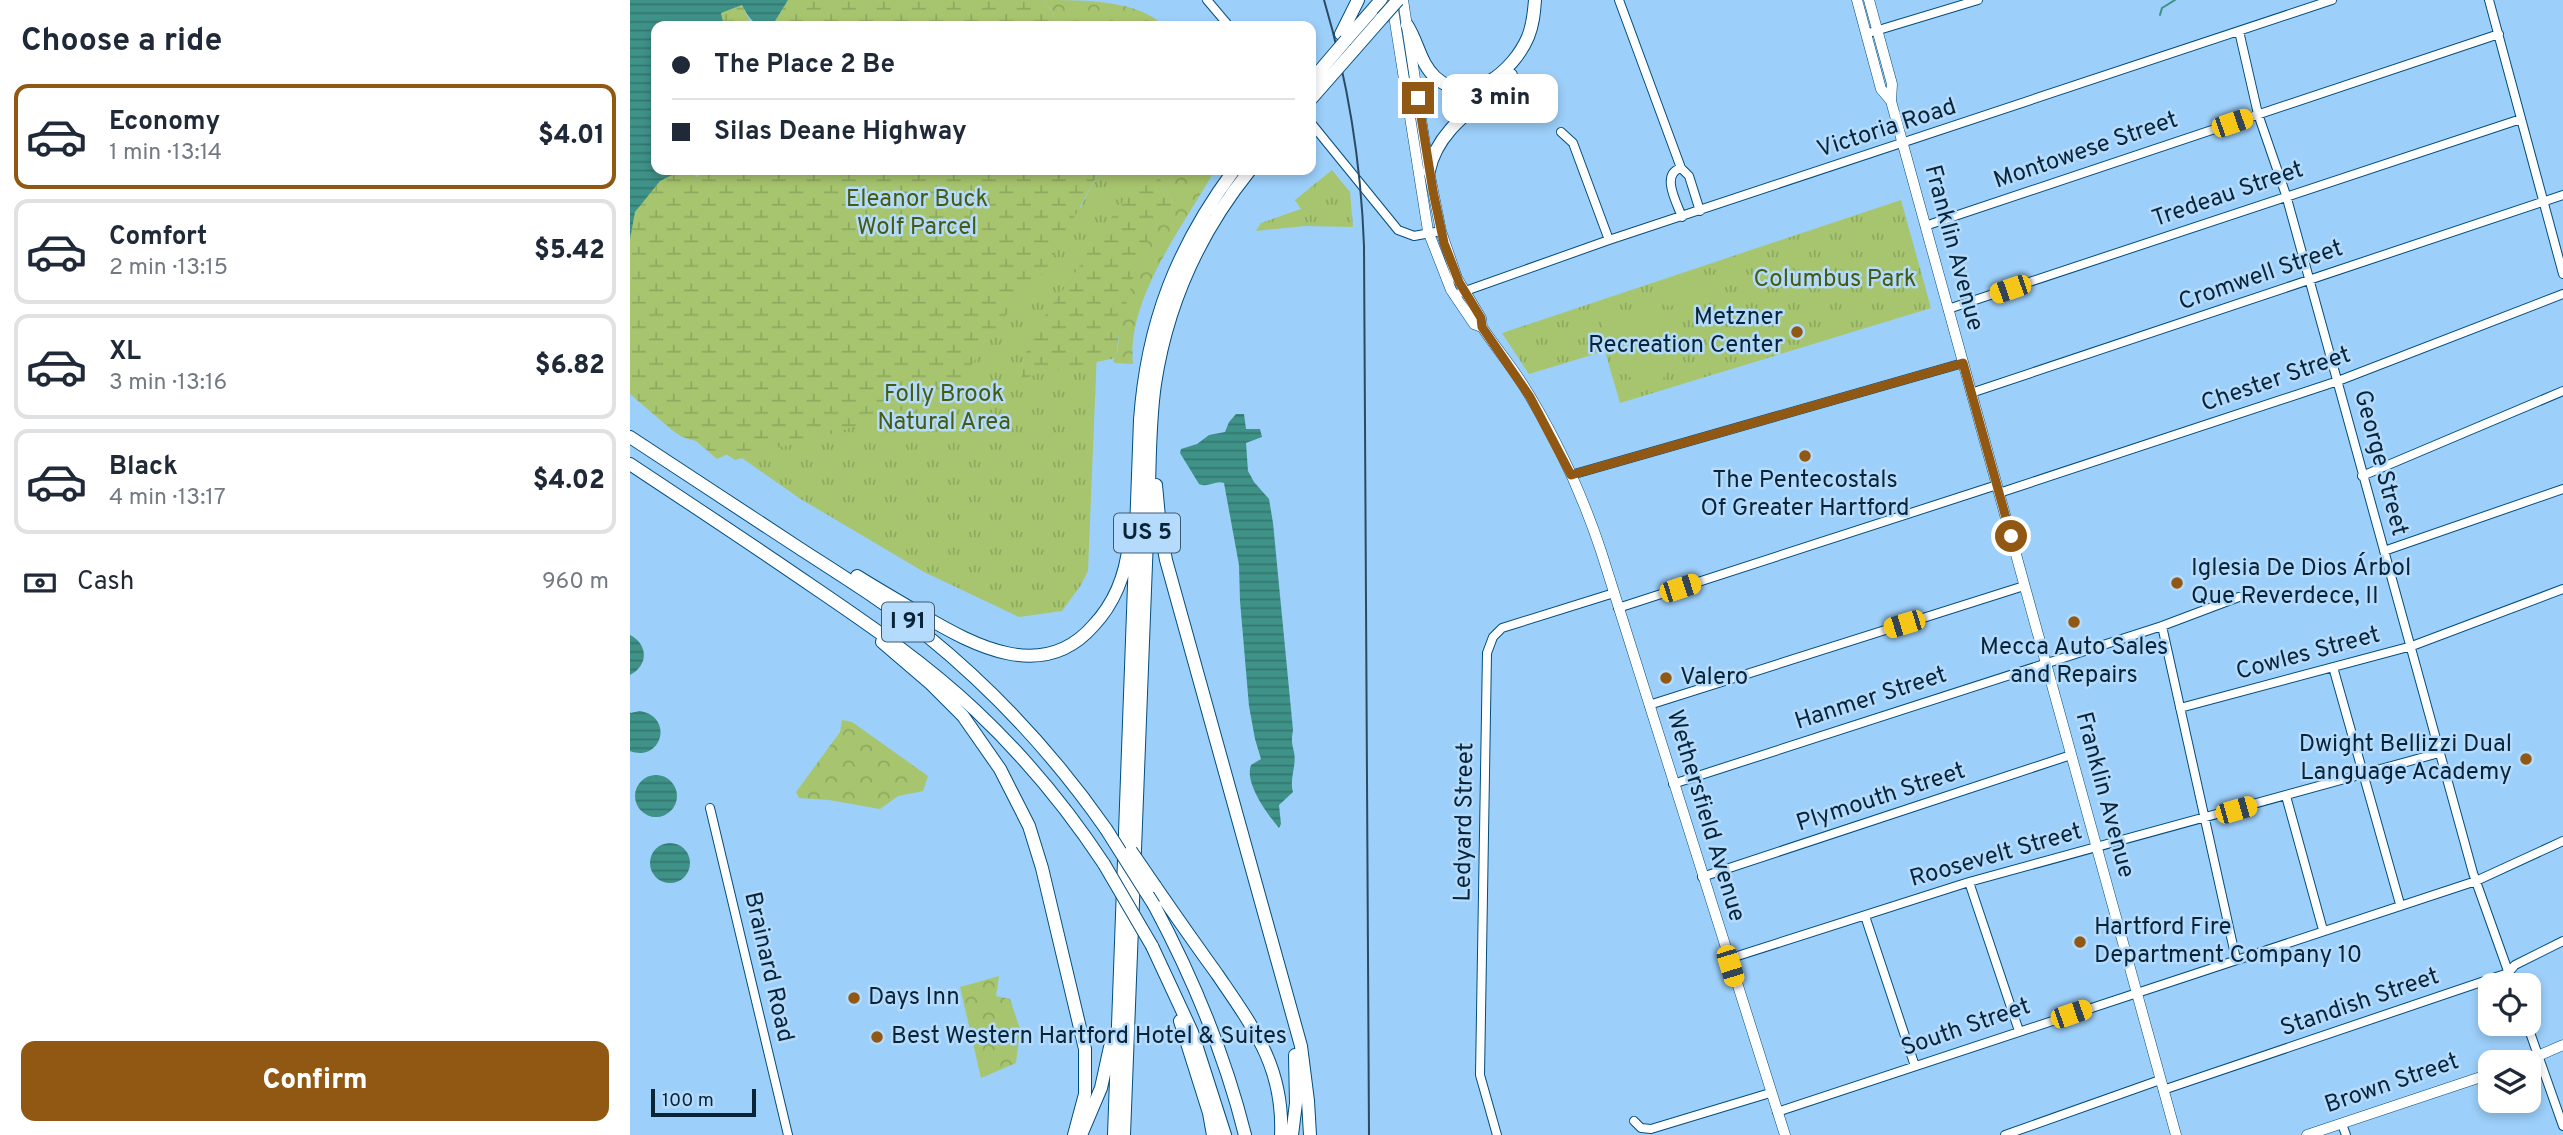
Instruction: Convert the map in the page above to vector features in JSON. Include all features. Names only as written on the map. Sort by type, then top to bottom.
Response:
[{"type":"highway","points":[[1316,91],[1347,41],[1359,0]]},
{"type":"highway","points":[[1316,66],[1382,18],[1398,0]]},
{"type":"highway","points":[[1407,25],[1423,60],[1435,77],[1454,87],[1472,88],[1494,79],[1517,56],[1532,27],[1535,0]]},
{"type":"highway","points":[[1430,177],[1434,153],[1446,134],[1505,80],[1527,54],[1538,31],[1542,0]]},
{"type":"highway","points":[[1316,75],[1384,1]]},
{"type":"highway","name":"US 5","points":[[1124,1135],[1125,981],[1139,463],[1145,371],[1161,304],[1191,235],[1231,175]]},
{"type":"highway","name":"US 5","points":[[1114,1135],[1125,981],[1153,402],[1158,365],[1169,320],[1192,262],[1214,220],[1246,175]]},
{"type":"highway","points":[[1192,262],[1175,314],[1163,378],[1156,453],[1158,518],[1172,583],[1301,1046],[1310,1135]]},
{"type":"highway","name":"I 91","points":[[630,437],[900,615],[964,668],[1042,746],[1106,824]]},
{"type":"highway","points":[[805,552],[845,569],[974,645],[1015,654],[1055,652],[1083,637],[1103,614],[1118,587],[1128,548],[1132,488],[1139,463]]},
{"type":"highway","name":"I 91","points":[[630,464],[854,614],[925,667],[992,726],[1056,797],[1104,864],[1153,946],[1201,1056],[1225,1135]]},
{"type":"highway","points":[[854,614],[963,716],[1000,769],[1026,819],[1042,868],[1083,1037],[1086,1094],[1074,1135]]},
{"type":"highway","points":[[1245,1135],[1210,1024],[1186,969],[1154,905],[1106,824],[1111,823],[1263,1045],[1277,1082],[1281,1135]]},
{"type":"highway","points":[[1272,942],[1294,1051],[1296,1093],[1292,1135]]},
{"type":"highway","points":[[1168,977],[1213,1135]]},
{"type":"highway","points":[[1081,1135],[1096,1104],[1106,1069],[1112,1013],[1125,981]]},
{"type":"highway","points":[[1125,981],[1133,1012],[1132,1135]]},
{"type":"main road","points":[[1403,0],[1430,177],[1441,231],[1459,293]]},
{"type":"main road","points":[[1857,0],[1882,92],[1891,101]]},
{"type":"main road","points":[[1869,0],[1892,85],[1891,101]]},
{"type":"main road","points":[[1384,1],[1428,234],[1459,293]]},
{"type":"main road","name":"Franklin Avenue","points":[[1891,101],[2176,1135]]},
{"type":"main road","points":[[1419,185],[1430,177]]},
{"type":"main road","name":"Wethersfield Avenue","points":[[1459,293],[1481,318],[1482,327],[1530,397],[1571,475],[1591,523],[1785,1135]]},
{"type":"main road","points":[[2541,1056],[2563,1045]]},
{"type":"main road","name":"Brown Street","points":[[2307,1135],[2478,1078]]},
{"type":"street","points":[[1207,0],[1225,21]]},
{"type":"street","points":[[1619,0],[1681,167],[1689,176],[1700,211]]},
{"type":"street","points":[[1866,34],[1978,0]]},
{"type":"street","name":"Victoria Road","points":[[1459,293],[1609,240],[2332,0]]},
{"type":"street","points":[[2489,0],[2563,274]]},
{"type":"street","name":"George Street","points":[[2239,31],[2258,114],[2286,195],[2476,881],[2508,973]]},
{"type":"street","name":"Montowese Street","points":[[1925,226],[2499,34]]},
{"type":"street","name":"Tredeau Street","points":[[1948,309],[2521,119]]},
{"type":"street","points":[[1316,129],[1398,230],[1410,236],[1441,231]]},
{"type":"street","points":[[1561,132],[1573,143],[1609,240]]},
{"type":"street","points":[[1681,167],[1670,176],[1671,188],[1682,217]]},
{"type":"street","name":"Cromwell Street","points":[[1971,393],[2563,195]]},
{"type":"street","name":"Chester Street","points":[[1618,608],[2338,381],[2563,294]]},
{"type":"street","points":[[1571,475],[1963,363]]},
{"type":"street","points":[[2362,476],[2563,391]]},
{"type":"street","points":[[2384,551],[2563,489]]},
{"type":"street","points":[[1649,705],[2024,586]]},
{"type":"street","name":"Cowles Street","points":[[2180,708],[2412,646],[2563,589]]},
{"type":"street","name":"Ledyard Street","points":[[1497,1135],[1480,1075],[1487,653],[1493,637],[1502,628],[1614,593]]},
{"type":"street","name":"Hanmer Street","points":[[1673,784],[2162,626],[2239,597]]},
{"type":"street","points":[[2162,626],[2236,959]]},
{"type":"street","points":[[2333,667],[2400,904]]},
{"type":"street","name":"Roosevelt Street","points":[[1728,960],[1969,882],[2440,753]]},
{"type":"street","name":"Plymouth Street","points":[[1702,877],[2071,755]]},
{"type":"street","points":[[2286,796],[2323,930]]},
{"type":"street","name":"Brainard Road","points":[[710,808],[788,1135]]},
{"type":"street","name":"South Street","points":[[1777,1112],[2476,881],[2563,841]]},
{"type":"street","points":[[1969,882],[2019,1031]]},
{"type":"street","points":[[1865,916],[1915,1066]]},
{"type":"street","name":"Standish Street","points":[[2508,973],[2515,965],[2563,941]]},
{"type":"street","name":"Standish Street","points":[[2005,1135],[2478,983]]},
{"type":"street","points":[[2541,1063],[2563,1126]]},
{"type":"street","points":[[1634,1121],[1641,1128],[1653,1128],[1770,1093]]},
{"type":"street","points":[[2342,1124],[2346,1135]]},
{"type":"green space","points":[[788,0],[1044,0],[1057,21],[775,21]]},
{"type":"green space","points":[[1044,0],[1110,3],[1140,11],[1158,21],[1057,21]]},
{"type":"green space","points":[[742,5],[750,21],[723,21],[721,13]]},
{"type":"green space","points":[[1332,170],[1350,192],[1353,227],[1305,226],[1256,231],[1261,223],[1301,209],[1295,200]]},
{"type":"green space","name":"Eleanor Buck Wolf Parcel","points":[[671,175],[695,175],[698,178],[701,175],[1097,175],[1045,271],[1018,298],[948,399],[918,405],[816,439],[758,452],[734,451],[717,459],[696,441],[682,437],[672,430],[630,394],[630,239],[634,214],[657,183]]},
{"type":"green space","name":"Folly Brook Natural Area","points":[[672,175],[693,175],[696,178],[699,175],[754,175],[1080,208],[1097,175],[1142,175],[1131,191],[1097,350],[1088,571],[1062,611],[1019,617],[924,572],[799,498],[742,458],[735,460],[630,391],[630,239],[632,219],[649,194]]},
{"type":"green space","points":[[1142,175],[1158,175],[1173,202],[1168,214],[1151,232],[1137,264],[1120,326],[1116,358],[1037,374],[1021,380],[1026,353],[1043,318],[1082,263],[1090,247]]},
{"type":"green space","points":[[1155,175],[1212,175],[1174,238],[1148,289],[1138,314],[1133,339],[1133,364],[1115,363],[1113,361],[1118,349],[1120,325],[1136,266],[1151,232],[1173,202]]},
{"type":"green space","name":"Columbus Park","points":[[1901,200],[1931,308],[1620,403],[1605,351],[1529,374],[1502,333]]},
{"type":"green space","points":[[1694,276],[1701,296],[1668,307],[1661,288]]},
{"type":"green space","points":[[1664,315],[1675,326],[1661,389],[1635,380],[1616,365],[1606,344],[1603,316]]},
{"type":"green space","points":[[842,720],[852,722],[928,776],[923,791],[898,796],[880,809],[799,798],[796,792],[840,732]]},
{"type":"green space","points":[[999,976],[996,996],[1010,999],[1020,1029],[1016,1063],[981,1078],[960,987]]},
{"type":"shaded area","points":[[630,0],[788,0],[775,21],[752,21],[742,5],[721,13],[723,21],[651,21],[651,175],[672,175],[660,181],[635,212],[630,239]]},
{"type":"shaded area","points":[[1236,414],[1244,414],[1246,429],[1260,429],[1262,437],[1246,443],[1248,471],[1269,499],[1273,523],[1295,757],[1293,792],[1279,805],[1279,828],[1258,798],[1251,781],[1251,765],[1261,759],[1249,706],[1239,565],[1224,483],[1199,484],[1180,453],[1181,449],[1197,444],[1209,435],[1225,432]]},
{"type":"shaded area","points":[[630,635],[640,644],[644,655],[641,666],[630,675]]},
{"type":"shaded area","points":[[640,711],[658,721],[660,729],[660,738],[656,745],[650,751],[641,753],[630,751],[630,713]]},
{"type":"shaded area","points":[[656,775],[671,781],[677,796],[671,811],[656,817],[641,811],[635,796],[641,781]]},
{"type":"shaded area","points":[[670,843],[678,844],[684,849],[689,855],[689,871],[684,877],[678,882],[670,883],[662,882],[656,877],[651,871],[650,863],[651,855],[656,849],[662,844]]},
{"type":"waterway","points":[[2160,15],[2162,8],[2175,0]]},
{"type":"railway","points":[[1324,0],[1352,122],[1364,246],[1369,1135]]},
{"type":"place","name":"Metzner Recreation Center","points":[[1797,332]]},
{"type":"place","name":"The Pentecostals Of Greater Hartford","points":[[1805,456]]},
{"type":"place","name":"Iglesia De Dios Árbol Que Reverdece, II","points":[[2177,583]]},
{"type":"place","name":"Mecca Auto Sales and Repairs","points":[[2074,622]]},
{"type":"place","name":"Valero","points":[[1666,678]]},
{"type":"place","name":"Dwight Bellizzi Dual Language Academy","points":[[2526,759]]},
{"type":"place","name":"Hartford Fire Department Company 10","points":[[2080,942]]},
{"type":"place","name":"Days Inn","points":[[854,998]]},
{"type":"place","name":"Best Western Hartford Hotel & Suites","points":[[877,1037]]},
{"type":"route","points":[[1418,98],[1433,191],[1450,260],[1461,286],[1481,318],[1482,327],[1530,397],[1571,475],[1963,363],[2011,536]]}]
